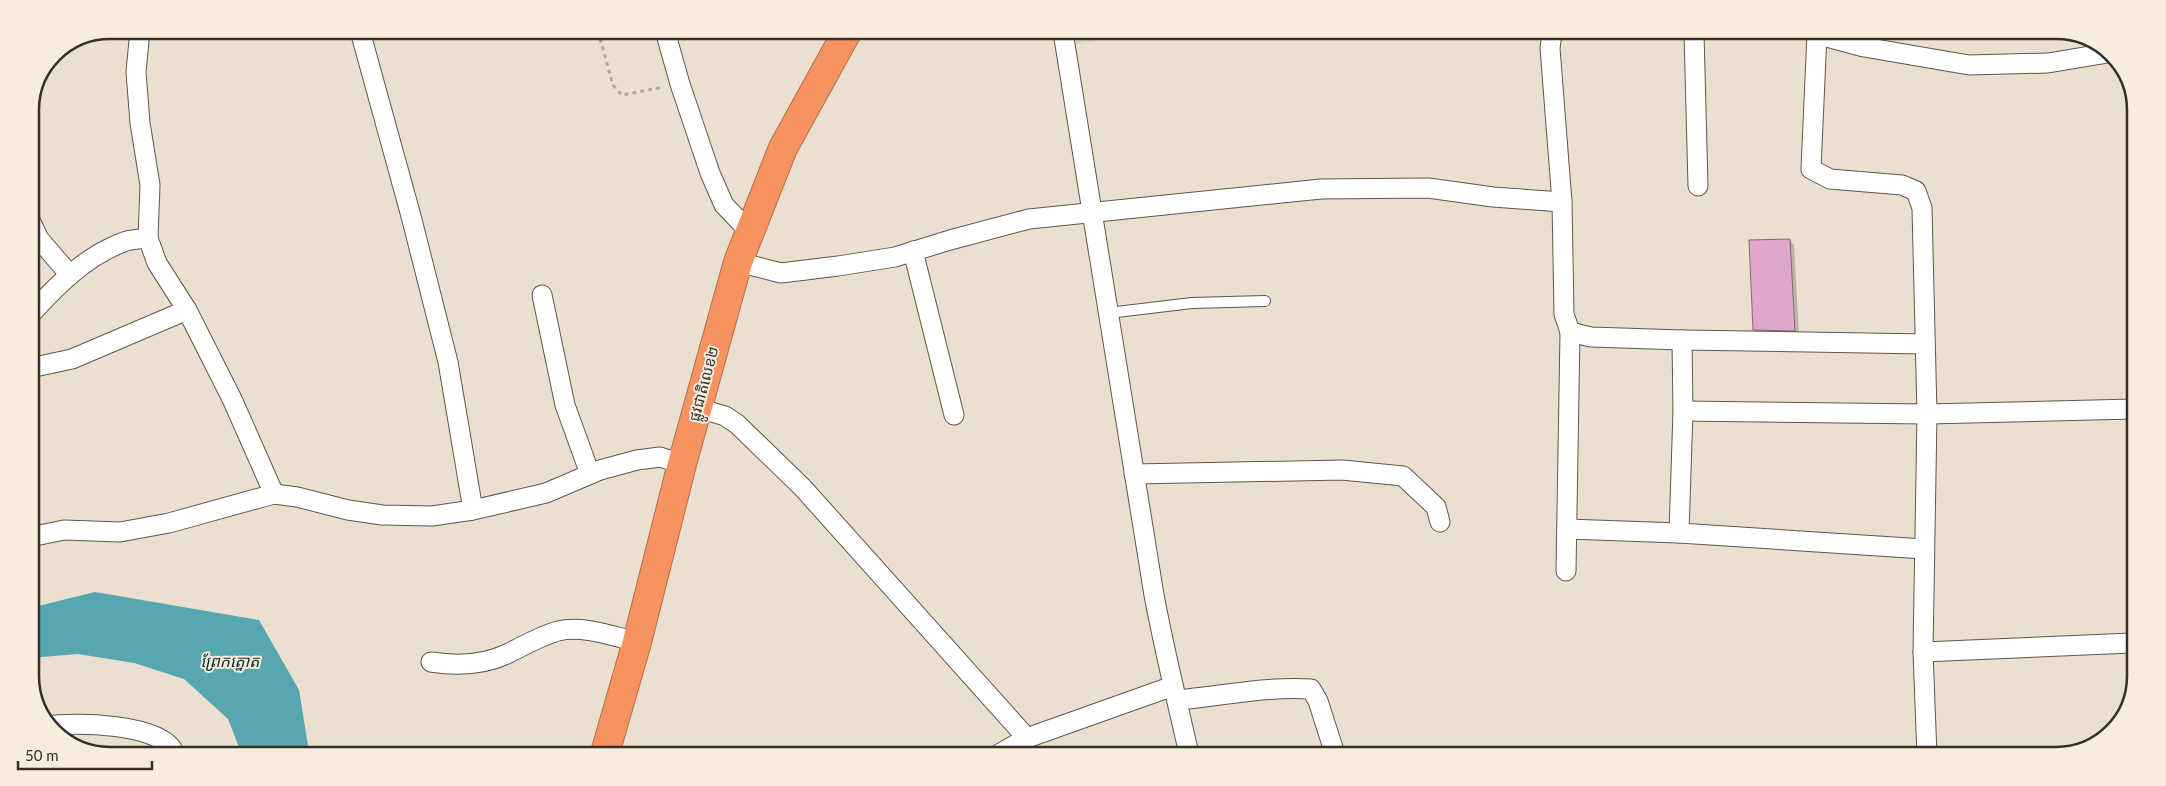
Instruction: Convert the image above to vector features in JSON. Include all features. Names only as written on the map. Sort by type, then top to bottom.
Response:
[{"type":"highway","name":"ផ្លូវជាតិលេខ២","points":[[607,747],[738,262],[783,148],[844,39]]},
{"type":"street","points":[[139,39],[136,72],[140,123],[150,185],[148,238],[158,263],[187,310],[232,399],[274,494]]},
{"type":"street","points":[[362,39],[411,216],[448,362],[473,510]]},
{"type":"street","points":[[667,39],[680,84],[710,173],[724,205],[749,231]]},
{"type":"street","points":[[1065,39],[1154,595],[1187,747]]},
{"type":"street","points":[[1551,39],[1550,48],[1562,202],[1564,314],[1570,332],[1566,571]]},
{"type":"street","points":[[1694,39],[1698,186]]},
{"type":"street","points":[[1816,39],[1810,169],[1830,179],[1902,185],[1916,191],[1922,208],[1926,344],[1923,652],[1926,747]]},
{"type":"street","points":[[1834,39],[1864,47],[1969,64],[2048,63],[2100,54]]},
{"type":"street","points":[[738,262],[780,273],[895,257],[1029,220],[1321,189],[1428,188],[1562,202]]},
{"type":"street","points":[[39,306],[70,275],[93,257],[123,242],[148,238]]},
{"type":"street","points":[[39,239],[70,275]]},
{"type":"street","points":[[914,251],[954,415]]},
{"type":"street","points":[[542,295],[565,405],[590,474]]},
{"type":"street","points":[[39,366],[72,359],[187,310]]},
{"type":"street","points":[[1570,332],[1591,337],[1926,344]]},
{"type":"street","points":[[1679,534],[1683,411],[1682,340]]},
{"type":"street","points":[[698,408],[725,416],[737,424],[803,488],[1027,738]]},
{"type":"street","points":[[1683,411],[1926,414],[2127,409]]},
{"type":"street","points":[[39,535],[64,530],[120,532],[169,524],[274,494],[297,497],[348,510],[382,515],[432,516],[473,510],[546,493],[590,474],[637,460],[660,457],[682,464]]},
{"type":"street","points":[[1134,474],[1342,470],[1403,476],[1436,507],[1440,522]]},
{"type":"street","points":[[1567,529],[1924,549]]},
{"type":"street","points":[[431,662],[448,665],[489,661],[541,637],[559,631],[580,630],[636,642]]},
{"type":"street","points":[[1923,652],[2127,643]]},
{"type":"street","points":[[1011,747],[1027,738],[1175,693],[1295,688],[1311,689],[1318,701],[1333,747]]},
{"type":"street","points":[[58,724],[119,726],[149,734],[172,747]]},
{"type":"lane","points":[[1108,313],[1192,304],[1264,301]]},
{"type":"path","points":[[600,39],[613,85],[622,95],[680,84]]},
{"type":"shaded area","points":[[1072,39],[1104,39],[1073,45]]},
{"type":"water","name":"ព្រែកត្នោត","points":[[95,592],[259,620],[299,690],[308,747],[239,747],[228,719],[184,679],[134,663],[78,654],[39,657],[39,606]]},
{"type":"building","points":[[1790,239],[1795,331],[1753,330],[1749,240]]}]
